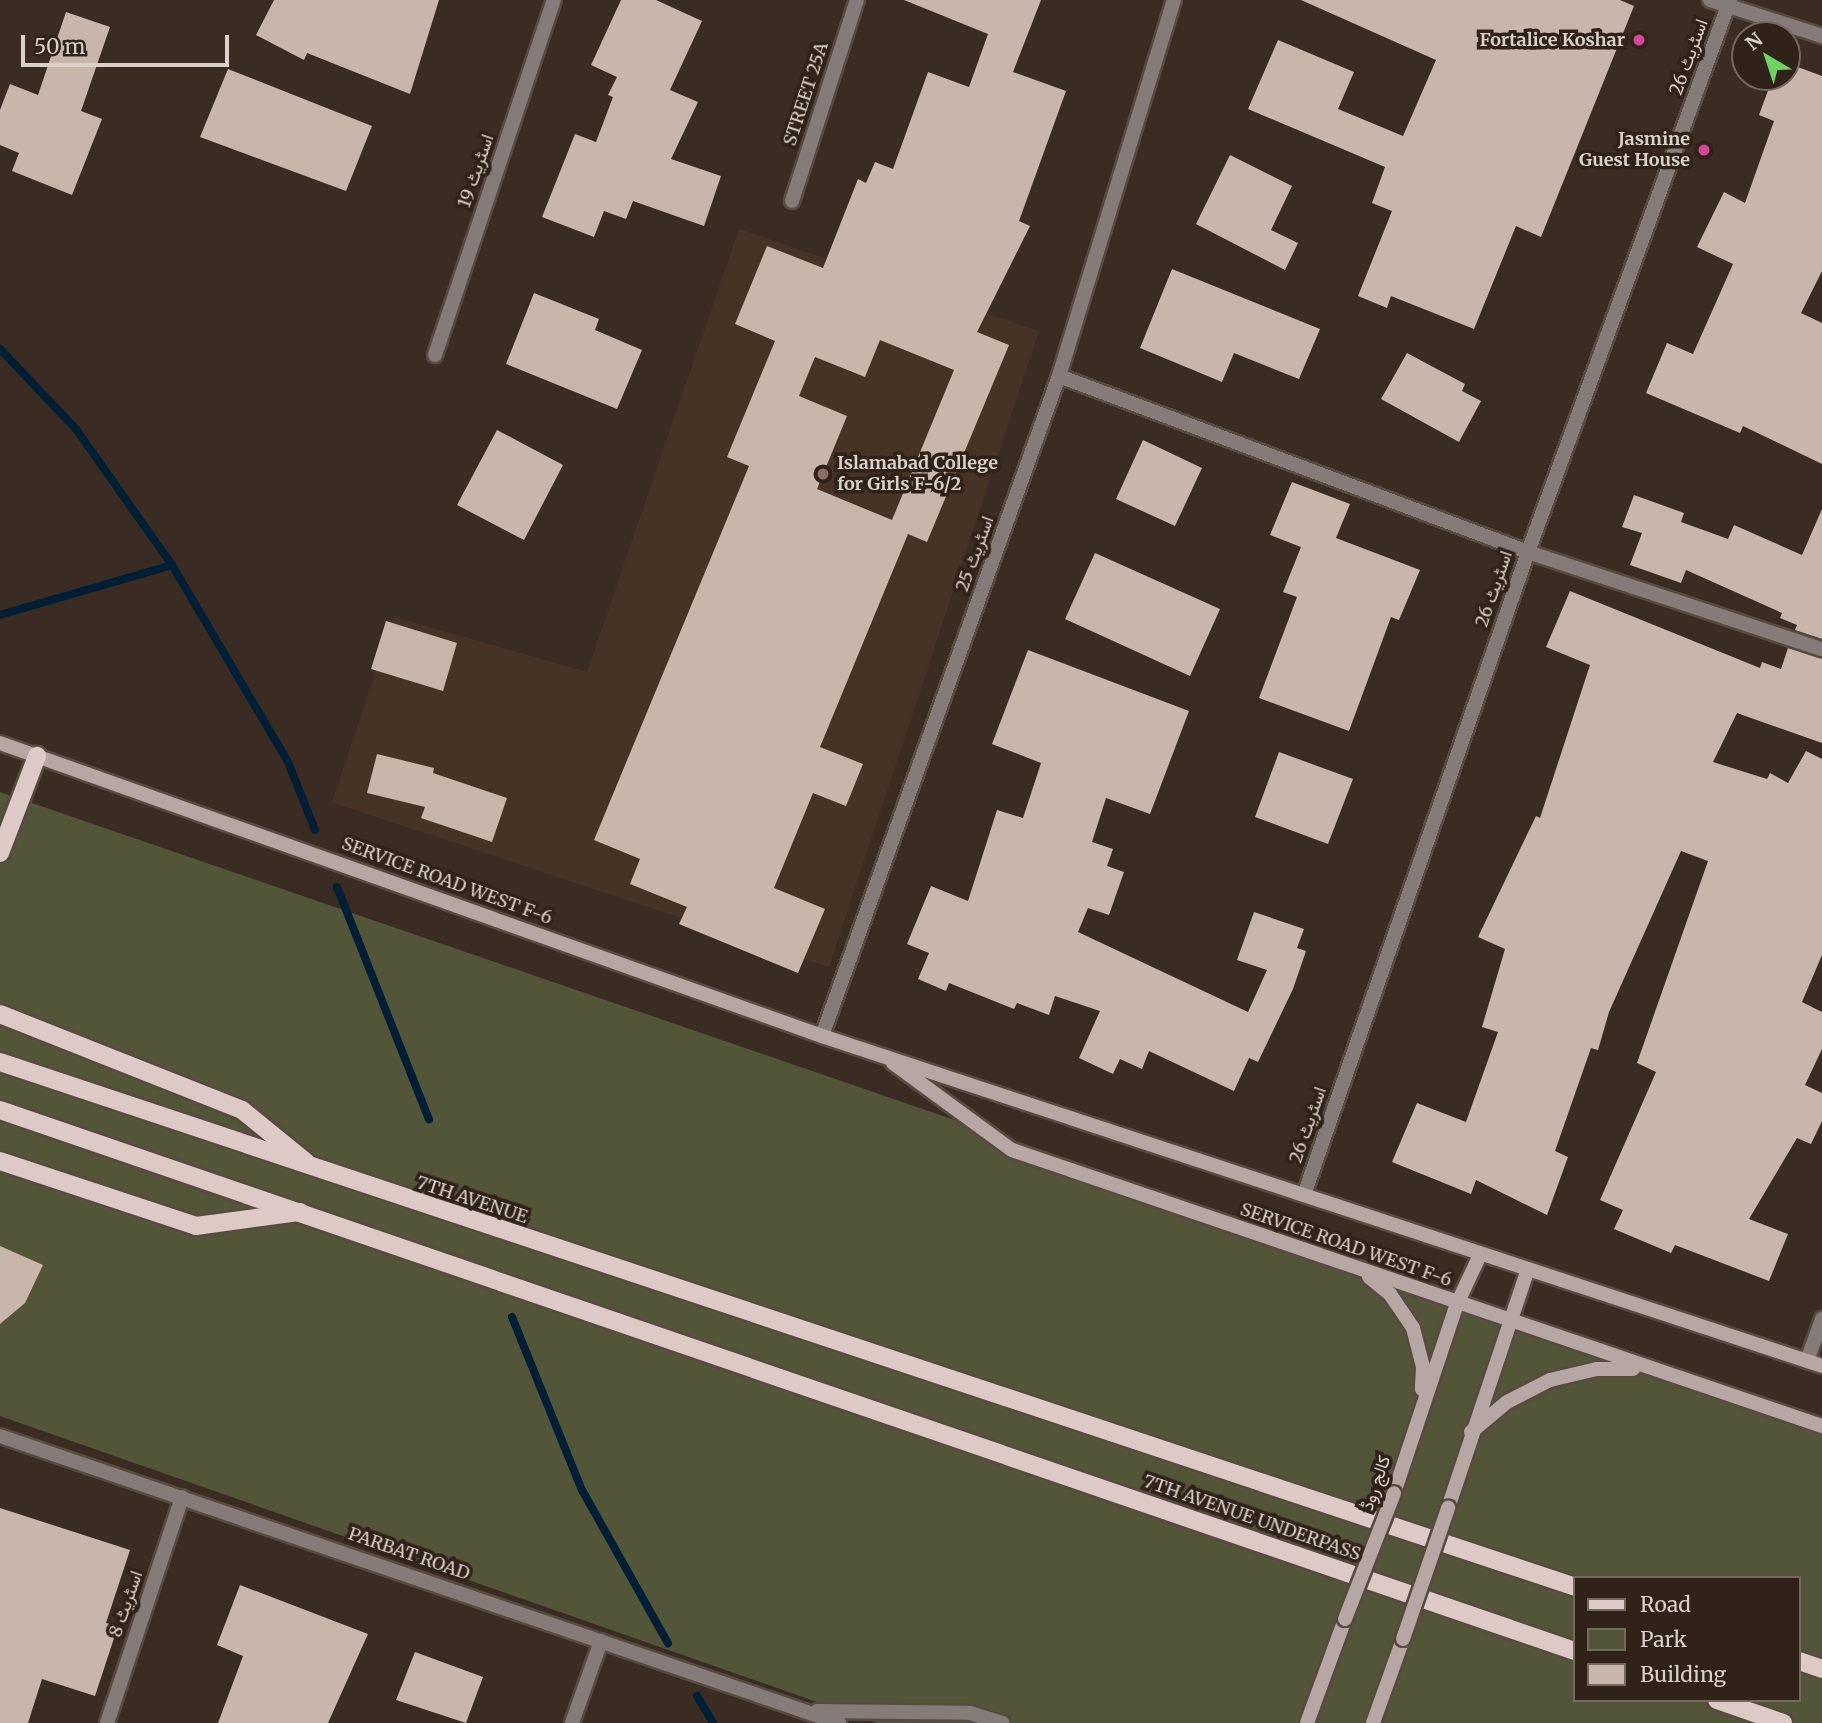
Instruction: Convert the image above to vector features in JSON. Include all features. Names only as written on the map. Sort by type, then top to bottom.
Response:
[{"type":"main road","points":[[0,853],[37,756]]},
{"type":"main road","points":[[0,1014],[242,1110],[317,1171]]},
{"type":"main road","name":"7TH AVENUE","points":[[0,1062],[317,1171],[931,1375]]},
{"type":"main road","points":[[0,1110],[304,1212]]},
{"type":"main road","points":[[0,1161],[196,1226],[304,1212]]},
{"type":"main road","name":"7TH AVENUE UNDERPASS","points":[[304,1212],[1574,1651]]},
{"type":"main road","name":"7TH AVENUE UNDERPASS","points":[[931,1375],[1574,1587]]},
{"type":"main road","points":[[1801,1662],[1822,1669]]},
{"type":"main road","points":[[1723,1702],[1783,1723]]},
{"type":"street","name":"اسٹریٹ 19","points":[[435,355],[554,0]]},
{"type":"street","name":"STREET 25A","points":[[792,201],[857,0]]},
{"type":"street","name":"اسٹریٹ 25","points":[[822,1036],[1059,376],[1174,0]]},
{"type":"street","points":[[1710,0],[1729,3],[1822,36]]},
{"type":"street","name":"اسٹریٹ 26","points":[[1304,1195],[1528,552],[1729,3]]},
{"type":"street","points":[[1059,376],[1528,552],[1822,649]]},
{"type":"street","name":"SERVICE ROAD WEST F-6","points":[[0,743],[822,1036],[1304,1195],[1527,1272],[1815,1364]]},
{"type":"street","name":"SERVICE ROAD WEST F-6","points":[[881,1054],[1012,1150],[1359,1268],[1508,1323],[1822,1426]]},
{"type":"street","name":"کالج روڈ","points":[[1307,1723],[1394,1493],[1420,1408],[1457,1304],[1480,1255]]},
{"type":"street","points":[[1359,1268],[1390,1294],[1413,1328],[1423,1367],[1420,1408]]},
{"type":"street","points":[[1373,1723],[1527,1272]]},
{"type":"street","points":[[1815,1364],[1822,1319]]},
{"type":"street","points":[[1470,1433],[1507,1402],[1550,1380],[1597,1369],[1645,1369]]},
{"type":"street","name":"PARBAT ROAD","points":[[0,1436],[839,1723]]},
{"type":"street","name":"اسٹریٹ 8","points":[[107,1723],[183,1497]]},
{"type":"street","points":[[572,1723],[601,1641]]},
{"type":"street","name":"PARBAT ROAD","points":[[805,1711],[970,1713],[1002,1723]]},
{"type":"shaded area","name":"Islamabad College for Girls F-6/2","points":[[739,229],[1039,331],[829,967],[332,802],[394,617],[587,672]]},
{"type":"green space","points":[[0,792],[1822,1418],[1822,1723],[877,1723],[0,1416]]},
{"type":"building","points":[[274,0],[439,0],[410,94],[307,53],[304,60],[256,35]]},
{"type":"building","points":[[621,0],[656,0],[702,21],[670,90],[698,102],[671,159],[721,176],[704,226],[633,201],[626,219],[604,211],[594,237],[542,217],[575,134],[596,142],[613,97],[608,95],[617,77],[591,65]]},
{"type":"building","points":[[904,0],[1041,0],[1013,72],[1066,91],[1019,221],[1030,226],[977,332],[1009,345],[927,542],[908,534],[820,747],[863,764],[846,806],[813,793],[774,888],[825,909],[798,973],[679,924],[687,907],[630,884],[640,859],[594,840],[749,466],[727,457],[775,341],[735,324],[767,246],[823,268],[858,179],[866,183],[875,162],[893,169],[928,72],[969,87],[988,34]],"holes":[[[880,340],[954,370],[892,520],[817,489],[847,416],[799,396],[815,357],[865,377]]]},
{"type":"building","points":[[1301,0],[1620,0],[1634,6],[1541,237],[1516,226],[1474,329],[1391,296],[1387,308],[1358,296],[1392,211],[1372,203],[1385,167],[1248,109],[1278,40],[1354,72],[1338,109],[1403,136],[1436,60]]},
{"type":"building","points":[[66,12],[110,27],[81,111],[102,119],[72,195],[12,171],[19,153],[0,145],[0,110],[10,84],[38,95]]},
{"type":"building","points":[[1801,68],[1822,76],[1822,271],[1801,313],[1822,323],[1822,464],[1743,426],[1740,433],[1646,393],[1667,343],[1693,354],[1733,264],[1697,247],[1724,192],[1745,203],[1774,121],[1759,115],[1768,91],[1801,91]]},
{"type":"building","points":[[228,69],[372,126],[346,191],[200,137]]},
{"type":"building","points":[[1230,155],[1292,186],[1271,230],[1298,243],[1285,270],[1196,224]]},
{"type":"building","points":[[1172,269],[1320,329],[1299,379],[1234,353],[1222,382],[1140,348]]},
{"type":"building","points":[[534,293],[599,319],[595,330],[642,350],[617,409],[506,364]]},
{"type":"building","points":[[1407,353],[1465,384],[1462,391],[1481,401],[1459,442],[1381,399]]},
{"type":"building","points":[[497,430],[563,465],[524,540],[457,505]]},
{"type":"building","points":[[1143,440],[1202,468],[1175,526],[1116,499]]},
{"type":"building","points":[[1292,482],[1350,504],[1336,538],[1420,570],[1399,620],[1391,617],[1349,731],[1259,698],[1297,597],[1283,592],[1301,547],[1270,535]]},
{"type":"building","points":[[1634,495],[1684,513],[1681,522],[1728,539],[1734,525],[1802,555],[1822,509],[1822,639],[1795,630],[1797,625],[1780,618],[1782,613],[1686,570],[1681,583],[1630,565],[1642,533],[1622,527]]},
{"type":"building","points":[[1095,553],[1220,609],[1190,676],[1065,619]]},
{"type":"building","points":[[1570,591],[1760,668],[1762,662],[1781,669],[1788,648],[1822,658],[1822,743],[1737,713],[1713,762],[1767,779],[1770,773],[1788,783],[1806,751],[1822,759],[1822,955],[1802,1002],[1822,1012],[1822,1049],[1805,1085],[1822,1093],[1822,1121],[1811,1144],[1797,1138],[1749,1219],[1788,1234],[1769,1281],[1675,1245],[1671,1253],[1614,1229],[1623,1210],[1600,1200],[1656,1072],[1637,1063],[1708,861],[1681,851],[1609,1012],[1598,1050],[1591,1048],[1555,1151],[1568,1157],[1547,1215],[1476,1180],[1471,1194],[1392,1162],[1417,1103],[1466,1122],[1498,1032],[1482,1027],[1505,949],[1478,937],[1536,816],[1540,818],[1590,665],[1546,647]]},
{"type":"building","points":[[386,621],[457,643],[443,691],[371,669]]},
{"type":"building","points":[[1028,650],[1189,711],[1150,814],[1106,798],[1092,842],[1113,849],[1107,866],[1124,872],[1109,915],[1088,908],[1078,932],[1248,1012],[1267,970],[1237,960],[1254,912],[1304,929],[1297,948],[1306,951],[1293,989],[1258,1062],[1249,1058],[1234,1091],[1149,1051],[1142,1069],[1120,1059],[1113,1074],[1079,1058],[1100,1011],[1055,996],[1049,1015],[1017,1003],[1014,1009],[949,983],[946,991],[918,979],[929,953],[907,944],[931,886],[968,901],[997,810],[1023,818],[1041,763],[992,744]]},
{"type":"building","points":[[1279,752],[1353,779],[1328,844],[1255,817]]},
{"type":"building","points":[[377,754],[434,768],[433,773],[507,798],[492,842],[421,818],[425,807],[367,793]]},
{"type":"building","points":[[0,1246],[43,1265],[25,1303],[0,1324]]},
{"type":"building","points":[[0,1508],[130,1550],[106,1623],[118,1626],[95,1696],[42,1679],[28,1723],[0,1723]]},
{"type":"building","points":[[240,1585],[368,1634],[328,1723],[218,1723],[243,1656],[217,1645]]},
{"type":"building","points":[[415,1652],[483,1677],[466,1723],[396,1700]]},
{"type":"waterway","points":[[0,349],[76,429],[172,565]]},
{"type":"waterway","points":[[0,615],[172,565],[288,762],[315,830]]},
{"type":"waterway","points":[[337,887],[429,1119]]},
{"type":"waterway","points":[[512,1317],[582,1490],[668,1643]]},
{"type":"waterway","points":[[697,1696],[713,1723]]},
{"type":"place","name":"Fortalice Koshar","points":[[1639,40]]},
{"type":"place","name":"Jasmine Guest House","points":[[1704,150]]},
{"type":"place","name":"Islamabad College for Girls F-6/2","points":[[823,474]]}]
